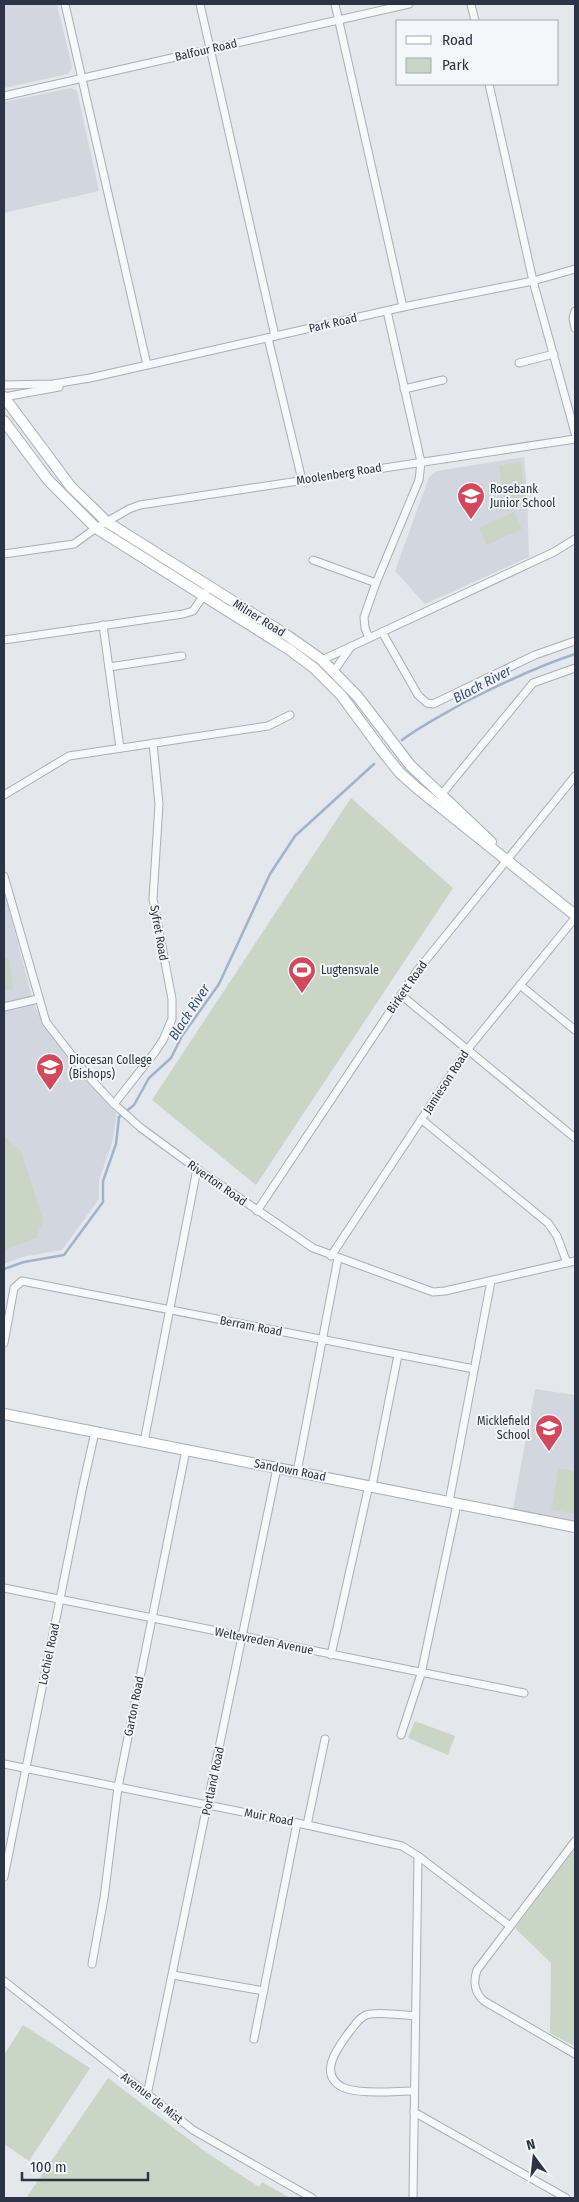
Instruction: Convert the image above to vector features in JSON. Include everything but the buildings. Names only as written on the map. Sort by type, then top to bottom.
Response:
[{"type":"main road","name":"Milner Road","points":[[4,397],[71,487],[107,522],[285,634],[322,660],[358,697],[410,764],[505,857]]},
{"type":"main road","name":"Milner Road","points":[[4,421],[48,480],[96,528],[290,650],[314,668],[341,695],[400,773],[473,834],[505,857],[575,917]]},
{"type":"main road","name":"Sandown Road","points":[[4,1414],[575,1527]]},
{"type":"street","points":[[65,4],[147,365]]},
{"type":"street","points":[[200,4],[302,480]]},
{"type":"street","points":[[335,4],[404,307]]},
{"type":"street","name":"Balfour Road","points":[[4,96],[408,4]]},
{"type":"street","points":[[471,4],[475,20]]},
{"type":"street","points":[[489,85],[533,281],[575,433]]},
{"type":"street","name":"Park Road","points":[[4,397],[46,390],[90,378],[404,307],[533,281],[575,269]]},
{"type":"street","points":[[575,310],[573,318],[575,328]]},
{"type":"street","points":[[369,638],[365,628],[364,617],[376,583],[419,480],[420,462],[387,311]]},
{"type":"street","points":[[519,362],[554,354]]},
{"type":"street","name":"Park Road","points":[[4,385],[54,384],[90,378]]},
{"type":"street","points":[[404,389],[443,380]]},
{"type":"street","name":"Moolenberg Road","points":[[4,554],[72,545],[96,528],[129,509],[140,505],[575,439]]},
{"type":"street","points":[[322,660],[554,552],[575,539]]},
{"type":"street","points":[[313,560],[376,583]]},
{"type":"street","points":[[4,640],[184,614],[193,611],[209,587]]},
{"type":"street","points":[[103,625],[120,748]]},
{"type":"street","points":[[382,632],[418,695],[427,703],[433,704],[535,655],[575,641]]},
{"type":"street","points":[[334,671],[351,647]]},
{"type":"street","points":[[109,666],[182,656]]},
{"type":"street","points":[[441,795],[533,683],[575,668]]},
{"type":"street","points":[[4,795],[65,757],[268,726],[290,715]]},
{"type":"street","name":"Syfret Road","points":[[116,1105],[150,1060],[163,1040],[172,1019],[172,999],[153,900],[160,804],[153,743]]},
{"type":"street","name":"Birkett Road","points":[[257,1211],[417,971],[505,857],[575,776]]},
{"type":"street","name":"Riverton Road","points":[[4,876],[38,999],[46,1022],[52,1031],[87,1075],[135,1122],[257,1211],[301,1240],[334,1257],[433,1292],[445,1291],[575,1262]]},
{"type":"street","name":"Jamieson Road","points":[[297,1472],[322,1339],[334,1257],[466,1050],[575,917]]},
{"type":"street","points":[[520,985],[575,1030]]},
{"type":"street","points":[[401,995],[575,1138]]},
{"type":"street","points":[[4,1007],[38,999]]},
{"type":"street","points":[[421,1120],[548,1224],[558,1236],[566,1263]]},
{"type":"street","points":[[144,1442],[197,1169]]},
{"type":"street","points":[[401,1735],[421,1674],[453,1503],[474,1369],[491,1281]]},
{"type":"street","name":"Berram Road","points":[[4,1343],[14,1288],[18,1282],[28,1282],[474,1369]]},
{"type":"street","points":[[331,1654],[398,1355]]},
{"type":"street","name":"Lochiel Road","points":[[4,1877],[95,1432]]},
{"type":"street","name":"Garton Road","points":[[92,1964],[104,1898],[118,1787],[186,1450]]},
{"type":"street","name":"Portland Road","points":[[147,2095],[277,1468]]},
{"type":"street","name":"Weltevreden Avenue","points":[[4,1588],[421,1674],[524,1693]]},
{"type":"street","points":[[307,1825],[325,1739]]},
{"type":"street","name":"Muir Road","points":[[4,1764],[402,1846],[510,1926]]},
{"type":"street","points":[[254,2039],[297,1823]]},
{"type":"street","points":[[575,1841],[477,1970],[475,1986],[484,2001],[500,2012],[575,2054]]},
{"type":"street","points":[[413,2198],[418,1856]]},
{"type":"street","points":[[173,1975],[264,1991]]},
{"type":"street","name":"Avenue de Mist","points":[[4,1981],[193,2130],[312,2198]]},
{"type":"street","points":[[414,2091],[357,2091],[345,2088],[335,2080],[331,2065],[335,2052],[362,2017],[371,2014],[415,2016]]},
{"type":"street","points":[[414,2112],[566,2198]]},
{"type":"shaded area","points":[[4,4],[57,4],[72,67],[68,74],[4,88]]},
{"type":"shaded area","points":[[71,88],[77,91],[99,191],[4,213],[4,102]]},
{"type":"shaded area","name":"Rosebank Junior School","points":[[524,457],[529,557],[425,604],[395,571],[429,477],[437,471]]},
{"type":"shaded area","name":"Diocesan College (Bishops)","points":[[4,890],[34,1005],[50,1032],[82,1075],[117,1114],[112,1143],[99,1180],[99,1199],[62,1250],[22,1257],[4,1264]]},
{"type":"shaded area","name":"Micklefield School","points":[[535,1389],[575,1395],[575,1522],[513,1509]]},
{"type":"green space","points":[[521,462],[527,506],[505,509],[499,466]]},
{"type":"green space","points":[[514,512],[522,529],[487,545],[479,528]]},
{"type":"green space","name":"Lugtensvale","points":[[351,798],[453,888],[256,1185],[152,1100]]},
{"type":"green space","points":[[4,959],[9,959],[13,989],[4,990]]},
{"type":"green space","points":[[4,1136],[21,1151],[43,1221],[36,1238],[4,1250]]},
{"type":"green space","points":[[559,1468],[575,1471],[575,1514],[551,1509]]},
{"type":"green space","points":[[415,1721],[455,1736],[448,1755],[408,1738]]},
{"type":"green space","points":[[575,1849],[575,2046],[550,2033],[551,1963],[515,1928]]},
{"type":"green space","points":[[23,2025],[90,2068],[29,2161],[4,2144],[4,2055]]},
{"type":"green space","points":[[108,2078],[203,2150],[259,2187],[262,2182],[290,2198],[26,2198]]},
{"type":"waterway","name":"Black River","points":[[402,740],[417,729],[479,695],[533,670],[575,654]]},
{"type":"waterway","name":"Black River","points":[[4,1269],[24,1262],[64,1255],[103,1202],[103,1181],[116,1144],[119,1117],[134,1105],[149,1078],[171,1058],[182,1036],[219,984],[270,874],[295,836],[374,764]]},
{"type":"place","name":"Rosebank Junior School","points":[[471,520]]},
{"type":"place","name":"Lugtensvale","points":[[302,994]]},
{"type":"place","name":"Diocesan College (Bishops)","points":[[50,1091]]},
{"type":"place","name":"Micklefield School","points":[[549,1452]]}]
